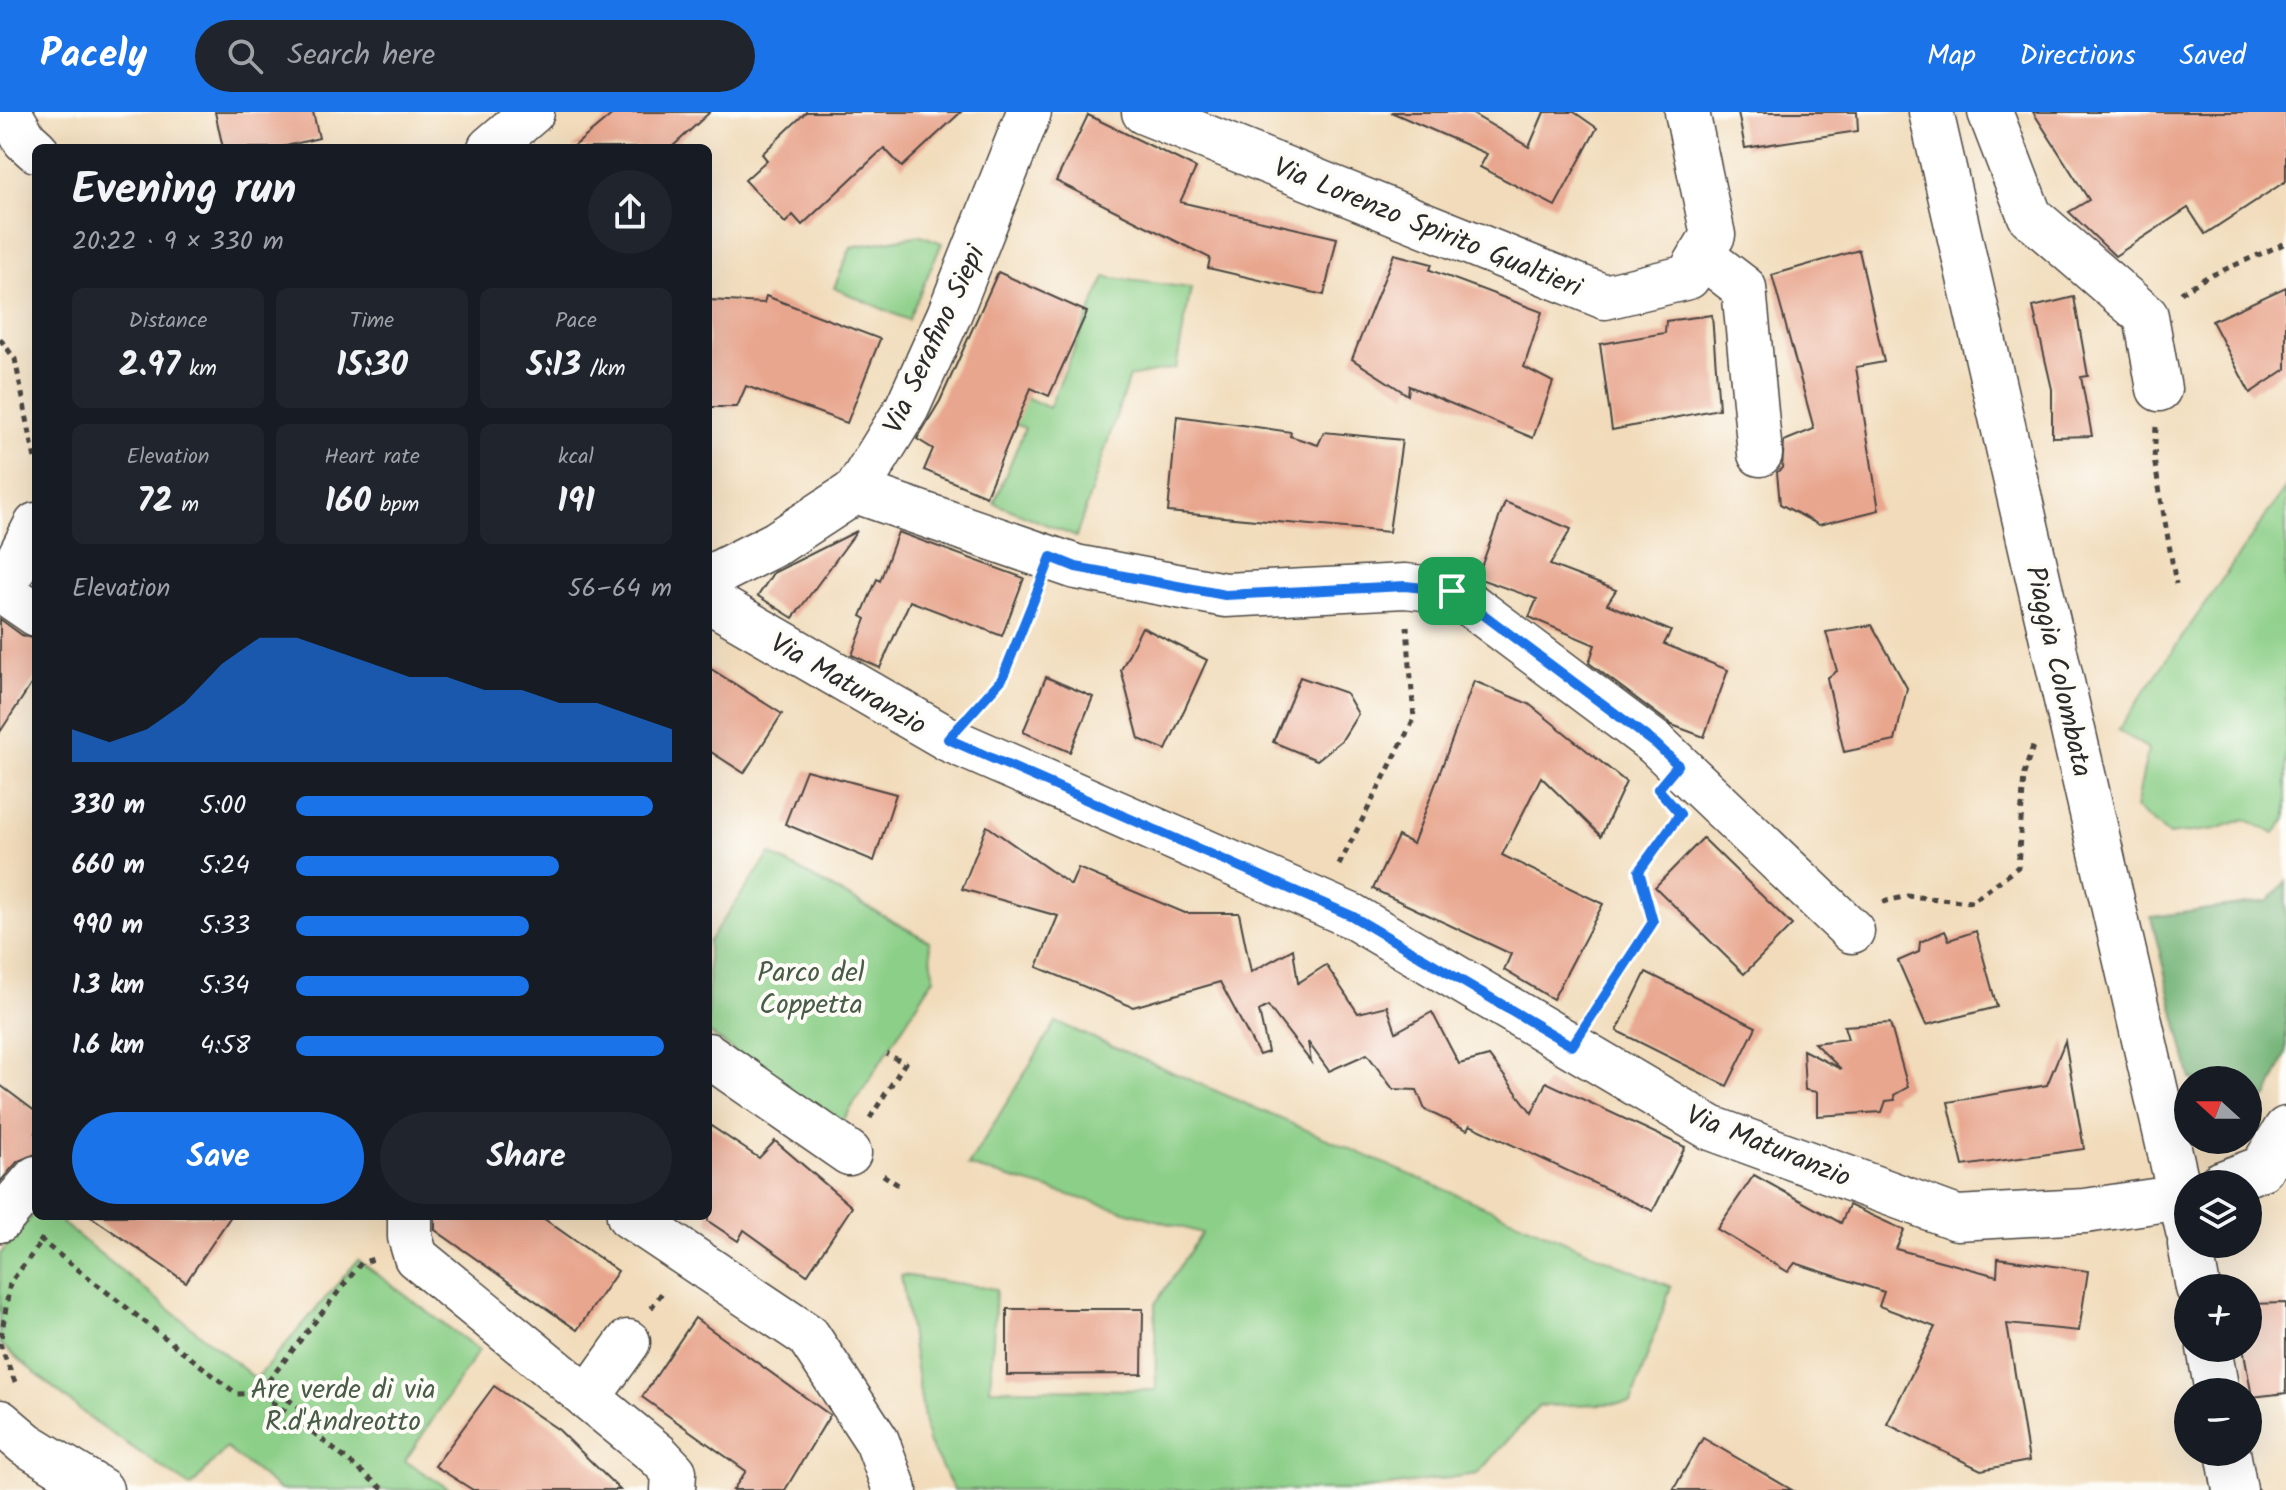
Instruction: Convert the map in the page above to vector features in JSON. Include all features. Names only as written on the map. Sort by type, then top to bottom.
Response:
[{"type":"street","points":[[9,112],[32,146]]},
{"type":"street","points":[[495,144],[532,112]]},
{"type":"street","name":"Via Serafino Siepi","points":[[712,576],[777,543],[856,491],[907,408],[949,315],[1029,112]]},
{"type":"street","name":"Via Lorenzo Spirito Gualtieri","points":[[1144,112],[1605,297],[1688,277],[1701,255]]},
{"type":"street","points":[[1687,112],[1713,235],[1701,255],[1744,288],[1760,454]]},
{"type":"street","name":"Piaggia Colombata","points":[[1931,112],[2187,1170]]},
{"type":"street","points":[[1990,112],[2030,216],[2146,316],[2159,389]]},
{"type":"street","points":[[1750,346],[1769,361],[1774,399]]},
{"type":"street","points":[[856,491],[1076,567],[1225,595],[1405,586],[1452,591],[1656,744],[1844,923]]},
{"type":"street","points":[[32,533],[7,581],[10,596],[32,611]]},
{"type":"street","name":"Via Maturanzio","points":[[712,602],[948,739],[1352,916],[1711,1128],[1957,1218],[2174,1204]]},
{"type":"street","points":[[712,1058],[849,1153]]},
{"type":"street","name":"Via Maturanzio","points":[[2258,1170],[2286,1129]]},
{"type":"street","points":[[3,1217],[32,1183]]},
{"type":"street","points":[[635,1220],[808,1336],[877,1441],[895,1490]]},
{"type":"street","points":[[412,1233],[416,1257],[658,1455],[674,1472],[673,1490]]},
{"type":"street","points":[[588,1398],[628,1342]]},
{"type":"street","points":[[10,1409],[26,1444],[101,1490]]},
{"type":"street","points":[[2231,1466],[2235,1490]]},
{"type":"path","points":[[2205,278],[2286,243]]},
{"type":"path","points":[[0,339],[15,359],[32,444]]},
{"type":"path","points":[[2154,459],[2176,584]]},
{"type":"path","points":[[948,739],[1002,679],[1051,557]]},
{"type":"path","points":[[1320,902],[1414,719],[1405,586]]},
{"type":"path","points":[[1844,923],[1907,896],[1972,902],[2018,867],[2024,774],[2037,733]]},
{"type":"path","points":[[1572,1046],[1653,922],[1639,871],[1680,814],[1658,789],[1678,765]]},
{"type":"path","points":[[849,1153],[905,1063],[886,1054]]},
{"type":"path","points":[[3,1217],[42,1241],[237,1394],[258,1393],[294,1417],[384,1490]]},
{"type":"path","points":[[10,1409],[0,1344],[10,1283],[52,1229]]},
{"type":"path","points":[[294,1417],[300,1408],[266,1384],[361,1263],[412,1233]]},
{"type":"green space","points":[[921,235],[942,243],[908,320],[834,288],[851,247]]},
{"type":"green space","points":[[1105,277],[1191,288],[1176,368],[1129,377],[1076,537],[994,503],[1025,428],[982,411],[993,382],[1049,408]]},
{"type":"green space","points":[[2286,487],[2286,818],[2275,834],[2245,819],[2216,829],[2169,835],[2136,808],[2148,749],[2118,730]]},
{"type":"green space","name":"Parco del Coppetta","points":[[770,854],[929,941],[934,978],[839,1127],[712,1035],[712,936]]},
{"type":"green space","points":[[2286,881],[2286,1054],[2268,1096],[2262,1101],[2262,1066],[2188,1066],[2151,917],[2268,901]]},
{"type":"green space","points":[[1056,1022],[1671,1287],[1631,1403],[1539,1406],[1477,1474],[1359,1490],[954,1490],[928,1442],[901,1275],[996,1289],[990,1389],[1156,1390],[1155,1304],[1202,1233],[968,1166]]},
{"type":"green space","name":"Are verde di via R.d'Andreotto","points":[[32,1216],[32,1220],[64,1220],[62,1223],[256,1379],[358,1260],[479,1350],[405,1461],[451,1490],[280,1490],[226,1448],[191,1487],[96,1423],[0,1344],[0,1254]]},
{"type":"building","points":[[215,112],[313,112],[319,138],[294,144],[222,144]]},
{"type":"building","points":[[615,112],[710,112],[675,144],[577,144]]},
{"type":"building","points":[[806,112],[961,112],[902,167],[884,148],[802,225],[793,215],[785,223],[745,180],[767,160],[762,154]]},
{"type":"building","points":[[1391,112],[1469,112],[1529,147],[1544,112],[1574,112],[1597,128],[1555,206],[1480,167],[1487,154]]},
{"type":"building","points":[[1738,112],[1857,112],[1858,131],[1745,148]]},
{"type":"building","points":[[2033,112],[2286,112],[2286,181],[2205,234],[2188,208],[2115,256],[2069,212],[2089,200]]},
{"type":"building","points":[[1088,115],[1196,168],[1180,202],[1337,238],[1324,295],[1208,268],[1210,258],[1056,181]]},
{"type":"building","points":[[1859,250],[1884,362],[1856,367],[1879,510],[1819,525],[1780,504],[1777,472],[1782,468],[1784,441],[1814,429],[1772,275]]},
{"type":"building","points":[[1394,254],[1432,264],[1430,270],[1542,312],[1524,367],[1553,382],[1533,438],[1409,386],[1408,395],[1352,359]]},
{"type":"building","points":[[998,272],[1087,312],[1049,396],[1031,388],[986,496],[924,470],[933,449],[917,439],[940,401]]},
{"type":"building","points":[[2286,287],[2286,369],[2250,393],[2212,321]]},
{"type":"building","points":[[766,296],[880,339],[847,423],[746,386],[737,407],[712,407],[712,300],[764,303]]},
{"type":"building","points":[[2074,297],[2088,376],[2081,377],[2092,436],[2052,437],[2052,389],[2033,307]]},
{"type":"building","points":[[1712,315],[1719,409],[1612,430],[1600,344],[1665,333],[1666,321]]},
{"type":"building","points":[[1177,416],[1291,432],[1290,436],[1318,445],[1324,432],[1402,440],[1389,532],[1168,512]]},
{"type":"building","points":[[1505,502],[1571,529],[1550,565],[1616,590],[1607,604],[1671,631],[1664,644],[1728,670],[1704,737],[1672,725],[1589,663],[1595,645],[1529,617],[1537,599],[1477,578]]},
{"type":"building","points":[[857,531],[793,618],[758,596],[773,573]]},
{"type":"building","points":[[898,532],[1024,578],[1002,636],[910,601],[880,668],[852,655],[866,619],[861,616],[877,579],[880,581]]},
{"type":"building","points":[[0,619],[22,635],[32,638],[32,683],[0,732]]},
{"type":"building","points":[[1872,625],[1907,688],[1895,741],[1844,752],[1827,678],[1837,671],[1826,632]]},
{"type":"building","points":[[1142,627],[1207,660],[1166,750],[1139,739],[1121,670]]},
{"type":"building","points":[[712,670],[782,714],[744,773],[712,753]]},
{"type":"building","points":[[1046,677],[1093,697],[1070,752],[1023,732]]},
{"type":"building","points":[[1300,677],[1346,693],[1358,714],[1342,740],[1317,760],[1273,742]]},
{"type":"building","points":[[1474,681],[1529,704],[1626,782],[1601,836],[1541,777],[1502,855],[1603,904],[1553,999],[1504,970],[1511,954],[1373,889],[1398,836],[1413,844]]},
{"type":"building","points":[[806,770],[896,794],[874,861],[785,824]]},
{"type":"building","points":[[987,826],[1071,885],[1078,868],[1185,913],[1239,913],[1251,972],[1293,949],[1298,983],[1326,965],[1358,1013],[1387,1006],[1396,1032],[1432,1012],[1459,1064],[1489,1056],[1532,1113],[1546,1082],[1685,1147],[1653,1211],[1470,1125],[1467,1130],[1425,1110],[1417,1090],[1393,1089],[1367,1054],[1329,1071],[1308,1042],[1311,1062],[1268,1006],[1259,1011],[1268,1052],[1259,1055],[1220,982],[1133,1007],[1037,967],[1058,916],[962,889]]},
{"type":"building","points":[[1703,838],[1792,925],[1744,974],[1655,887]]},
{"type":"building","points":[[1945,931],[1949,940],[1976,931],[1997,1007],[1926,1025],[1898,961],[1919,952],[1920,942]]},
{"type":"building","points":[[1646,972],[1756,1027],[1727,1086],[1617,1031]]},
{"type":"building","points":[[1890,1023],[1908,1087],[1894,1095],[1895,1100],[1886,1101],[1882,1112],[1817,1116],[1817,1092],[1805,1090],[1803,1050],[1841,1069],[1814,1043],[1848,1039],[1844,1026]]},
{"type":"building","points":[[2065,1041],[2084,1149],[1963,1166],[1948,1102],[2047,1085]]},
{"type":"building","points":[[0,1085],[32,1109],[32,1156],[18,1161],[0,1182]]},
{"type":"building","points":[[712,1127],[759,1158],[775,1141],[852,1207],[807,1275],[744,1230],[738,1241],[708,1221],[712,1220]]},
{"type":"building","points":[[1754,1175],[1841,1223],[1849,1205],[1904,1230],[1896,1249],[1997,1276],[1998,1258],[2088,1271],[2079,1331],[2007,1324],[2029,1461],[1981,1470],[1887,1424],[1935,1327],[1879,1306],[1884,1292],[1795,1263],[1788,1272],[1717,1229]]},
{"type":"building","points":[[96,1220],[228,1220],[186,1282]]},
{"type":"building","points":[[435,1220],[546,1220],[618,1271],[577,1330],[435,1230]]},
{"type":"building","points":[[2286,1303],[2286,1393],[2262,1396],[2262,1378],[2249,1378],[2246,1362],[2262,1362],[2262,1304]]},
{"type":"building","points":[[1007,1309],[1143,1309],[1142,1374],[1007,1375]]},
{"type":"building","points":[[695,1318],[830,1415],[785,1490],[733,1490],[746,1471],[642,1397]]},
{"type":"building","points":[[494,1386],[559,1430],[620,1490],[473,1490],[435,1466]]},
{"type":"building","points":[[1703,1438],[1792,1490],[1673,1490]]},
{"type":"route","points":[[1051,557],[1076,567],[1225,595],[1405,586],[1452,591],[1656,744],[1678,765],[1658,789],[1680,814],[1639,871],[1653,922],[1572,1046],[1352,916],[948,739],[1002,679],[1051,557]]}]
